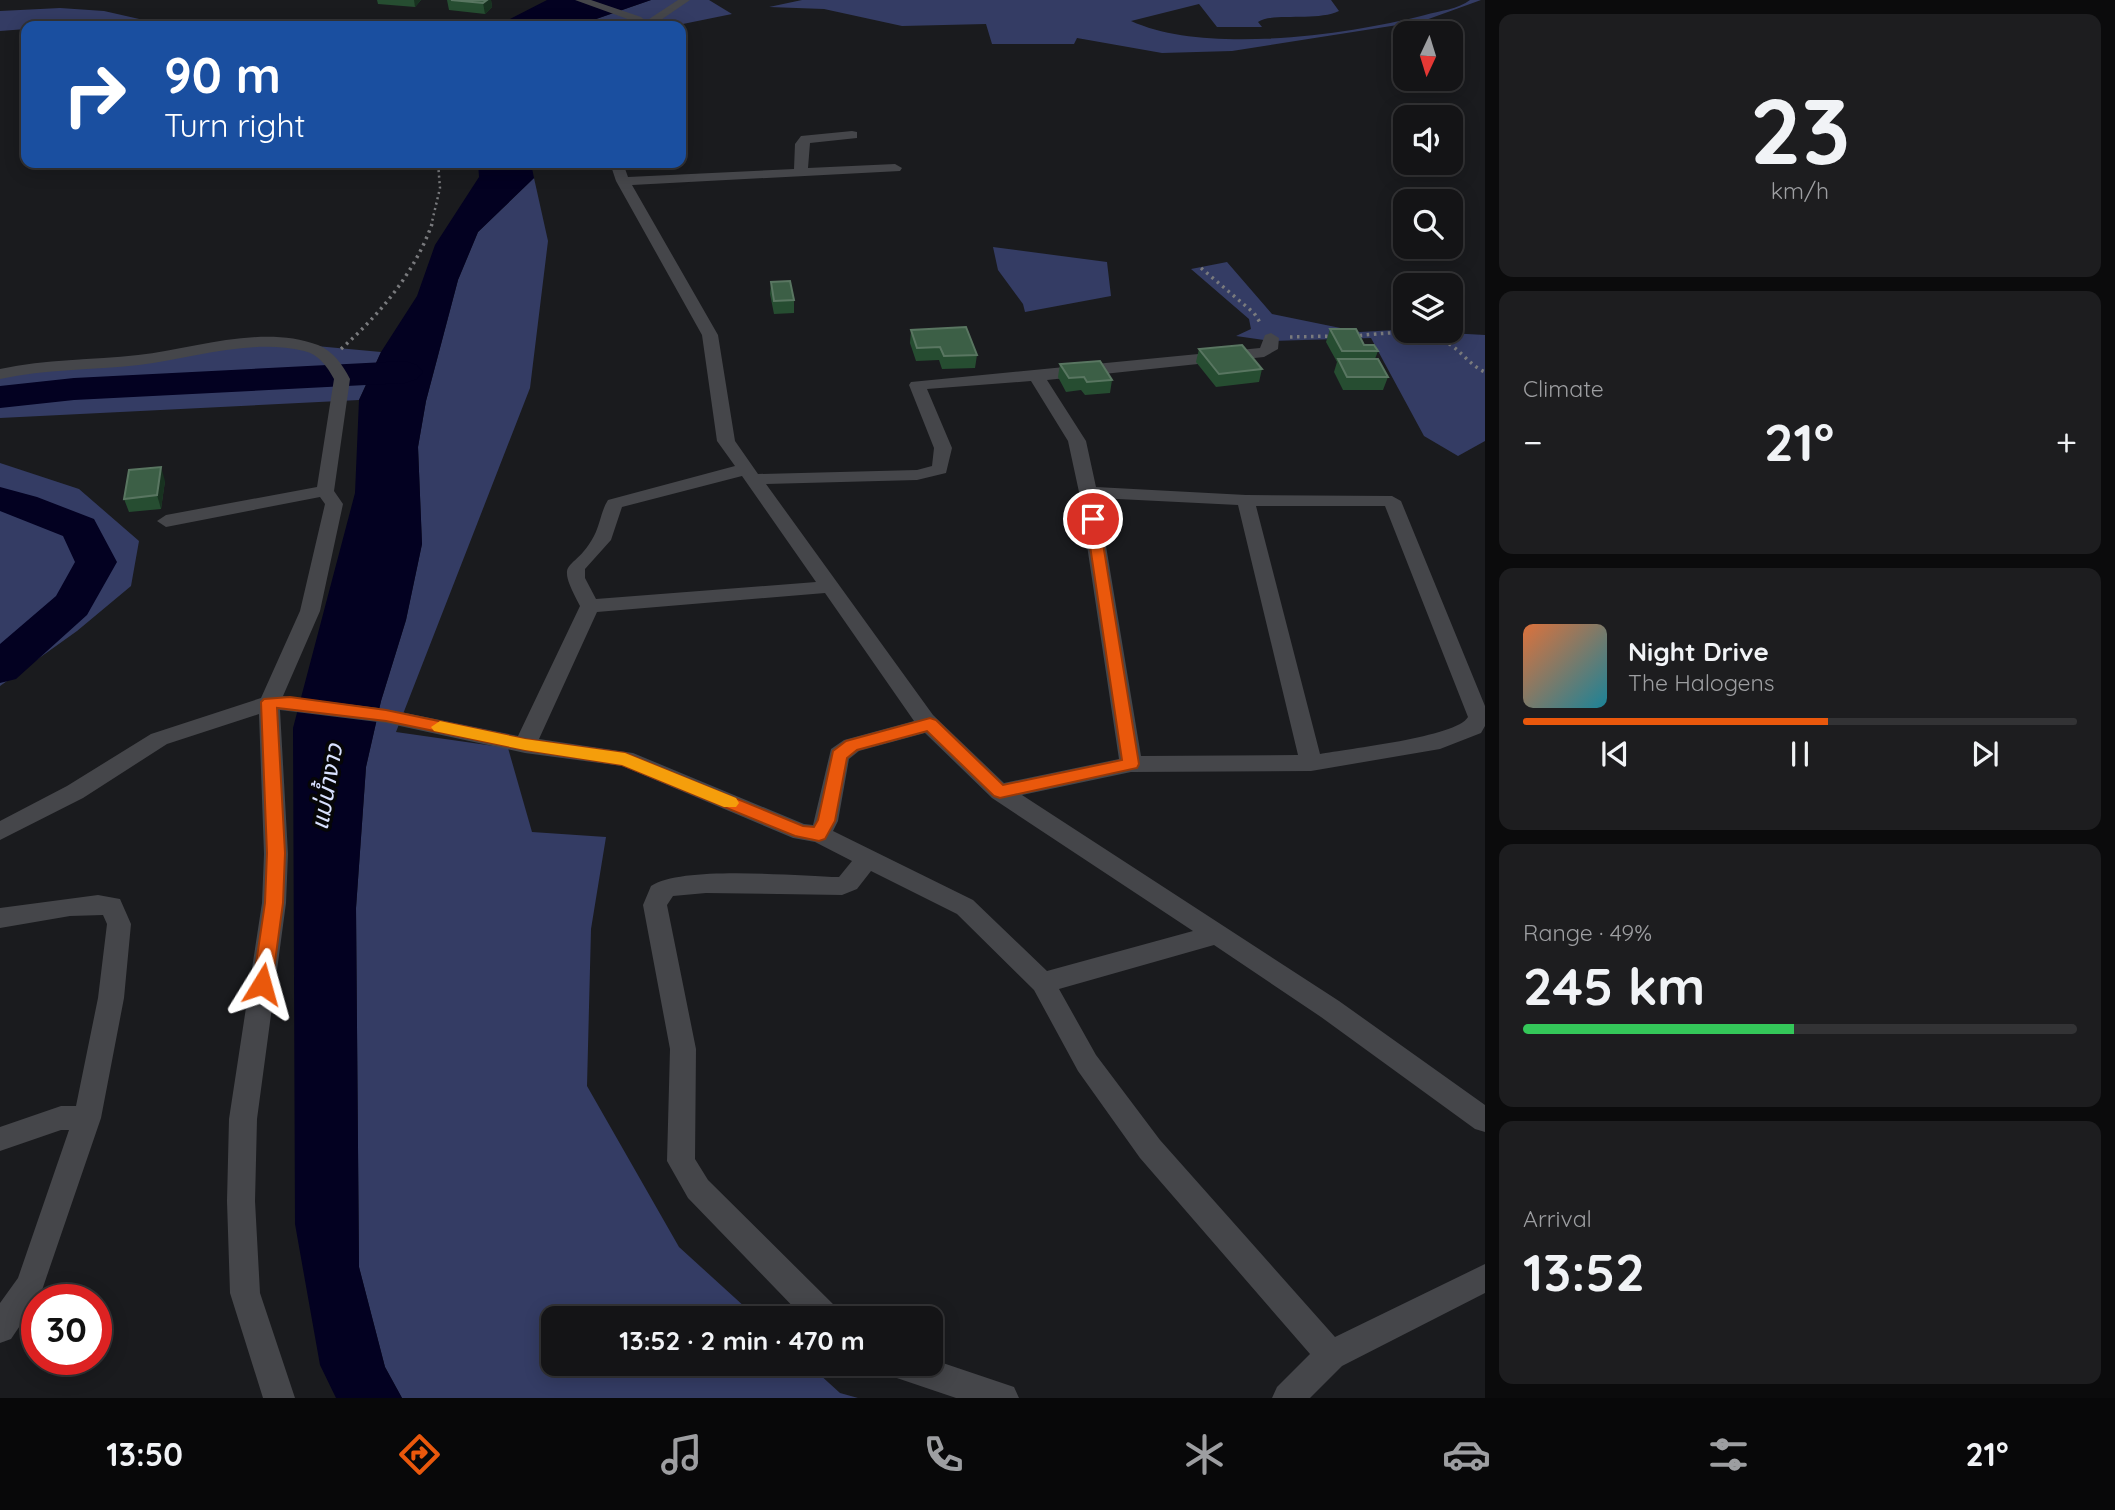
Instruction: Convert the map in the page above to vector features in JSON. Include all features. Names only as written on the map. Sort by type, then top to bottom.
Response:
[{"type":"street","points":[[580,0],[634,21]]},
{"type":"street","points":[[647,21],[685,0]]},
{"type":"street","points":[[801,171],[801,144],[806,139],[852,135]]},
{"type":"street","points":[[895,169],[620,172],[710,335],[726,441],[827,587],[930,724],[1000,792],[1218,934],[1485,1119]]},
{"type":"street","points":[[590,606],[575,578],[576,567],[593,554],[604,537],[614,504],[749,474],[918,475],[940,469],[943,448],[917,385],[1036,376],[1264,352],[1270,349],[1271,338]]},
{"type":"street","points":[[0,374],[72,362],[138,360],[263,342],[307,346],[320,351],[335,365],[342,379],[326,491],[334,504],[310,611],[280,703],[274,903],[243,1119],[241,1201],[245,1293],[279,1398]]},
{"type":"street","points":[[1036,376],[1077,441],[1088,492],[1131,764]]},
{"type":"street","points":[[166,521],[326,491]]},
{"type":"street","points":[[1000,792],[1131,764],[1311,763],[1440,741],[1473,728],[1479,717],[1392,501],[1246,500],[1088,492]]},
{"type":"street","points":[[1246,500],[1311,763]]},
{"type":"street","points":[[590,606],[827,587]]},
{"type":"street","points":[[525,744],[590,606]]},
{"type":"street","points":[[0,831],[75,792],[159,739],[280,703],[386,716],[525,744],[625,759],[801,832],[819,835],[965,907],[1044,983],[1087,1063],[1150,1149],[1331,1355]]},
{"type":"street","points":[[819,835],[827,821],[839,755],[852,745],[930,724]]},
{"type":"street","points":[[813,1306],[698,1189],[681,1161],[683,1049],[655,905],[659,893],[668,887],[706,884],[842,886],[849,882],[867,859]]},
{"type":"street","points":[[0,918],[32,916],[91,903],[112,906],[119,924],[111,998],[87,1118],[30,1286],[0,1328]]},
{"type":"street","points":[[1044,983],[1218,934]]},
{"type":"street","points":[[0,1139],[61,1118],[87,1118]]},
{"type":"street","points":[[1288,1398],[1331,1355],[1485,1278]]},
{"type":"street","points":[[936,1376],[1003,1398]]},
{"type":"path","points":[[328,361],[374,320],[395,294],[416,258],[442,192],[439,168]]},
{"type":"path","points":[[1201,268],[1254,313],[1265,334],[1271,338],[1339,336]]},
{"type":"path","points":[[1353,336],[1428,336],[1443,340],[1476,369],[1485,372]]},
{"type":"shaded area","points":[[651,0],[709,0],[732,14],[686,23],[686,21],[590,21]]},
{"type":"shaded area","points":[[802,0],[1331,0],[1339,11],[1318,16],[1264,19],[1258,22],[1262,27],[1217,27],[1199,4],[1131,21],[1162,31],[1197,37],[1236,39],[1317,35],[1393,22],[1393,26],[1232,51],[1162,53],[1077,38],[1074,44],[992,44],[986,24],[902,26],[824,9],[769,7]]},
{"type":"shaded area","points":[[1470,0],[1481,0],[1423,21],[1397,21],[1460,6]]},
{"type":"shaded area","points":[[60,8],[104,11],[148,21],[21,21],[21,29],[0,31],[0,11]]},
{"type":"shaded area","points":[[534,178],[548,241],[530,388],[396,732],[508,748],[532,832],[606,837],[591,929],[587,1086],[679,1247],[744,1306],[541,1306],[541,1376],[821,1376],[840,1393],[858,1398],[402,1398],[385,1367],[359,1267],[356,908],[366,767],[381,701],[406,620],[422,544],[418,447],[426,401],[458,280],[478,232]]},
{"type":"shaded area","points":[[993,247],[1107,262],[1111,296],[1025,312],[1023,304],[998,270]]},
{"type":"shaded area","points":[[1227,262],[1272,314],[1360,332],[1393,330],[1393,343],[1463,343],[1463,334],[1485,335],[1485,441],[1458,456],[1424,436],[1371,338],[1271,341],[1236,336],[1251,329],[1249,319],[1191,269]]},
{"type":"shaded area","points":[[251,340],[381,352],[359,400],[0,418],[0,371],[48,363],[159,355]]},
{"type":"shaded area","points":[[0,463],[79,489],[139,541],[131,586],[77,631],[0,686]]},
{"type":"water","points":[[547,0],[651,0],[590,21],[506,21]]},
{"type":"water","name":"แม่น้ำงาว","points":[[478,168],[532,168],[534,178],[478,232],[458,280],[426,401],[418,447],[422,544],[406,620],[381,701],[366,767],[356,908],[359,1267],[385,1367],[402,1398],[336,1398],[320,1365],[295,1224],[293,728],[355,493],[359,400],[381,352],[417,296],[435,245],[479,177]]},
{"type":"building","points":[[451,0],[487,0],[483,3]]},
{"type":"building","points":[[790,281],[794,300],[774,301],[771,282]]},
{"type":"building","points":[[966,327],[977,355],[944,356],[940,347],[917,348],[911,330]]},
{"type":"building","points":[[1330,329],[1356,329],[1364,345],[1374,345],[1378,351],[1342,351]]},
{"type":"building","points":[[1242,345],[1262,369],[1219,374],[1199,349]]},
{"type":"building","points":[[1338,359],[1378,359],[1388,377],[1347,377]]},
{"type":"building","points":[[1100,361],[1112,380],[1087,382],[1084,377],[1069,378],[1060,364]]},
{"type":"building","points":[[161,467],[157,495],[124,499],[129,470]]},
{"type":"waterway","points":[[0,397],[74,389],[405,372]]},
{"type":"waterway","points":[[0,499],[23,505],[80,528],[96,562],[72,605],[0,668]]},
{"type":"slow traffic","points":[[440,727],[525,744],[625,759],[730,803]]},
{"type":"route","points":[[262,984],[274,903],[276,853],[269,702],[386,716],[525,744],[625,759],[801,832],[819,835],[827,821],[839,755],[852,745],[930,724],[1000,792],[1131,764],[1093,519]]}]
